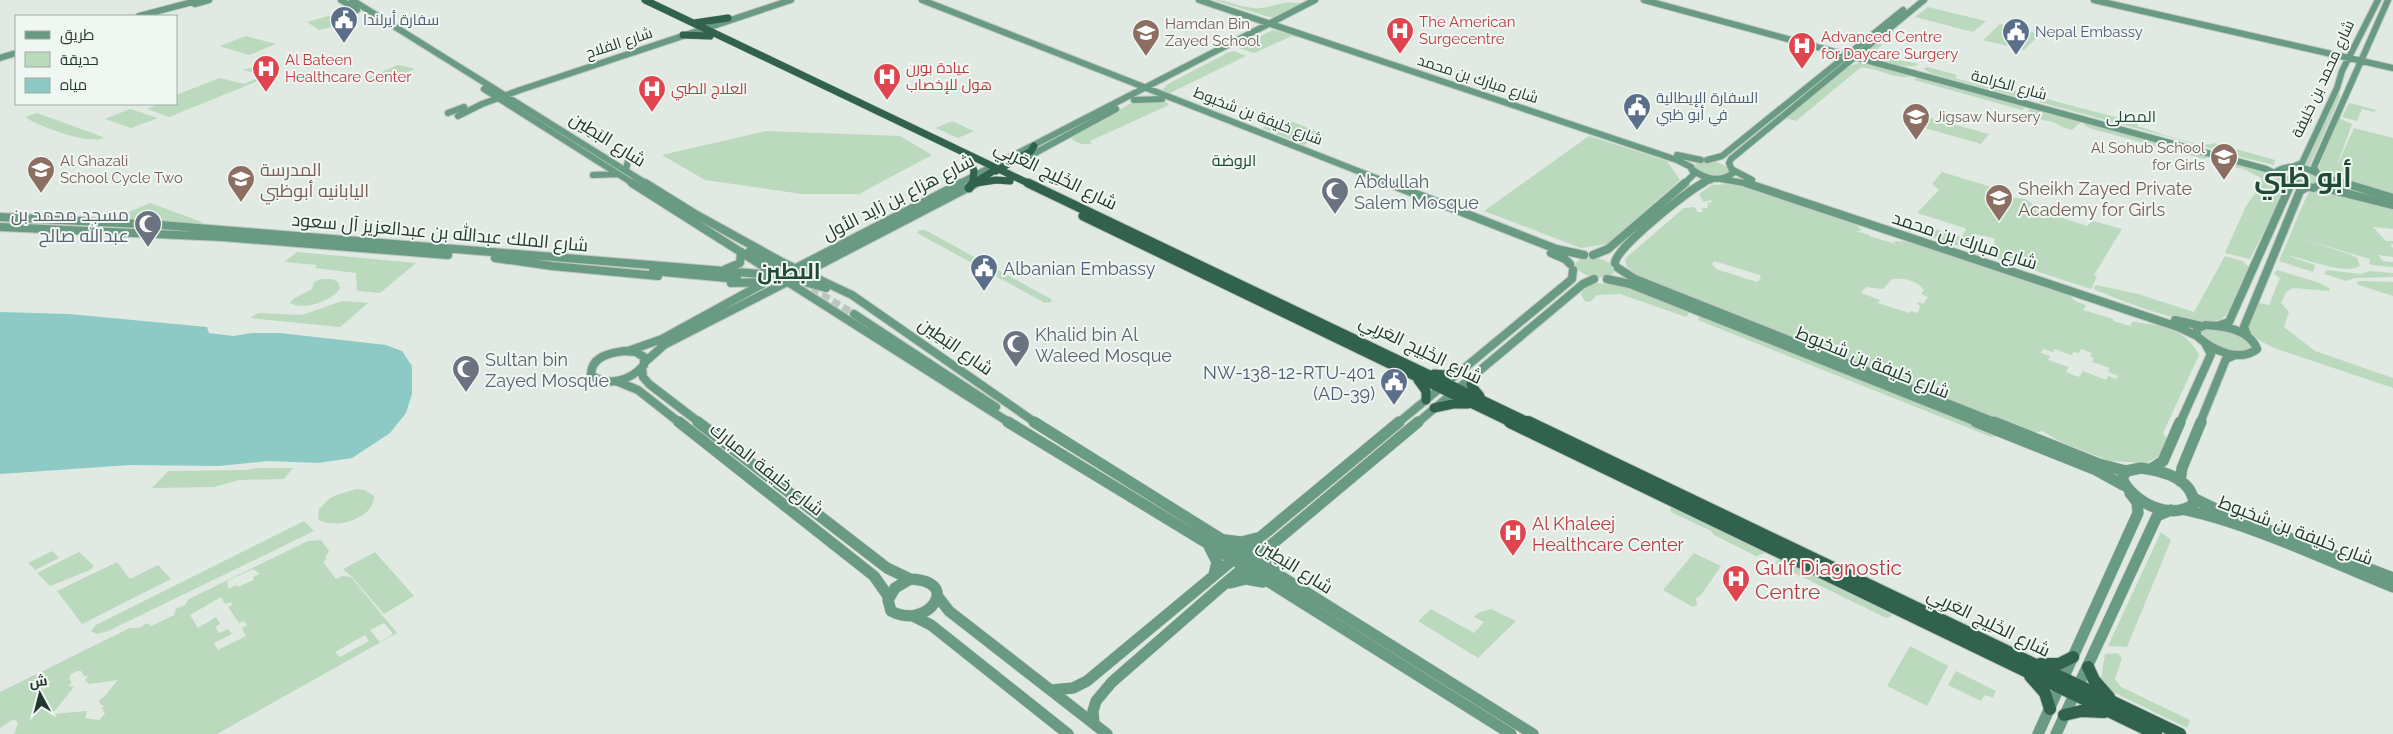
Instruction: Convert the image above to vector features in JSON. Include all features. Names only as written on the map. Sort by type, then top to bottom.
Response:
[{"type":"highway","name":"شارع الخَلِيج العَربِي","points":[[635,0],[681,23],[698,27]]},
{"type":"highway","name":"شارع الخَلِيج العَربِي","points":[[645,0],[944,149],[971,162],[995,170],[1415,377],[1484,400],[2076,689],[2117,710],[2156,734]]},
{"type":"highway","points":[[698,27],[728,18]]},
{"type":"highway","points":[[681,23],[683,30],[680,35],[713,35],[714,28],[718,24]]},
{"type":"highway","name":"شارع الخَلِيج العَربِي","points":[[713,35],[981,159],[995,170]]},
{"type":"highway","points":[[969,188],[973,182],[1031,151],[1034,146]]},
{"type":"highway","points":[[944,149],[956,152],[1027,185],[1036,186]]},
{"type":"highway","points":[[971,162],[975,180],[1013,179],[1014,160],[981,159]]},
{"type":"highway","name":"شارع الخَلِيج العَربِي","points":[[1013,179],[1036,186],[1426,372],[1444,386]]},
{"type":"highway","points":[[1383,361],[1394,362],[1444,386]]},
{"type":"highway","points":[[1426,372],[1445,375],[1462,371]]},
{"type":"highway","points":[[1415,377],[1426,391],[1426,400]]},
{"type":"highway","points":[[1472,377],[1471,385],[1484,400]]},
{"type":"highway","name":"شارع الخَلِيج العَربِي","points":[[1455,391],[1471,404],[2025,665]]},
{"type":"highway","points":[[1455,391],[1508,416],[1521,418]]},
{"type":"highway","points":[[1434,408],[1454,404],[1471,404]]},
{"type":"highway","points":[[2025,665],[2054,665],[2073,657]]},
{"type":"highway","points":[[2025,665],[2042,689],[2050,709]]},
{"type":"highway","points":[[2088,667],[2097,685],[2117,710]]},
{"type":"highway","points":[[2064,715],[2087,710],[2117,710]]},
{"type":"highway","name":"شارع الخَلِيج العَربِي","points":[[2117,710],[2180,734]]},
{"type":"main road","points":[[143,15],[200,0]]},
{"type":"main road","points":[[153,15],[209,0]]},
{"type":"main road","name":"شارع البَطِين","points":[[341,0],[486,90],[515,102],[695,214],[782,262],[794,274],[802,290],[862,333],[883,341],[1207,544],[1238,557],[1533,734]]},
{"type":"main road","name":"شارع البَطِين","points":[[352,0],[498,94],[506,103],[778,276],[794,274],[819,280],[852,295],[1034,422],[1220,539],[1238,557]]},
{"type":"main road","points":[[728,18],[782,0]]},
{"type":"main road","name":"شارع الفلاح","points":[[458,116],[498,94],[680,35],[698,27],[718,24],[791,0]]},
{"type":"main road","name":"شارع خليفة بن شخبوط","points":[[913,0],[1131,84]]},
{"type":"main road","name":"شارع خليفة بن شخبوط","points":[[922,0],[1557,255],[1582,276],[1630,284],[2096,470],[2149,504],[2171,510],[2186,510],[2209,515],[2393,587]]},
{"type":"main road","name":"شارع مبارك بن محمد","points":[[1199,0],[1274,23],[1668,157],[1692,169],[1699,175],[1739,181],[2178,327],[2197,336],[2206,344]]},
{"type":"main road","name":"شارع مبارك بن محمد","points":[[1210,0],[1259,19]]},
{"type":"main road","name":"شارع هزاع بن زايد الأول","points":[[1287,17],[1315,0]]},
{"type":"main road","name":"شارع هزاع بن زايد الأول","points":[[819,260],[834,248],[995,170],[1262,29],[1324,0]]},
{"type":"main road","points":[[1644,0],[1823,48],[1857,62],[1876,61]]},
{"type":"main road","name":"شارع الكرامة","points":[[1656,0],[1830,47],[1848,57],[1876,61],[2226,154],[2320,175]]},
{"type":"main road","points":[[1607,279],[1616,275],[1615,258],[1618,254],[1676,202],[1704,182],[1731,176],[1730,159],[1848,57],[1857,46],[1915,0]]},
{"type":"main road","points":[[1051,690],[1073,688],[1082,684],[1264,536],[1572,279],[1571,267],[1573,258],[1584,254],[1602,253],[1613,246],[1692,177],[1693,163],[1722,156],[1924,0]]},
{"type":"main road","points":[[2094,0],[2392,66]]},
{"type":"main road","points":[[2107,0],[2356,58]]},
{"type":"main road","name":"شارع محمد بن خليفة","points":[[2321,187],[2328,183],[2314,167],[2352,79],[2356,58],[2356,44],[2378,0]]},
{"type":"main road","name":"شارع محمد بن خليفة","points":[[2279,174],[2278,169],[2302,163],[2346,65],[2367,51],[2376,40],[2388,0]]},
{"type":"main road","points":[[1287,17],[1287,23],[1291,29],[1262,29],[1259,19],[1287,17]]},
{"type":"main road","name":"شارع مبارك بن محمد","points":[[1291,29],[1647,145],[1704,160],[1724,163],[1760,183],[2173,319],[2201,326],[2217,326],[2234,330],[2248,337]]},
{"type":"main road","points":[[2356,58],[2365,40],[2362,33]]},
{"type":"main road","points":[[2311,46],[2343,50],[2356,44]]},
{"type":"main road","points":[[2293,45],[2392,66]]},
{"type":"main road","points":[[1830,47],[1845,49],[1857,46]]},
{"type":"main road","points":[[1863,49],[1866,54],[1876,61]]},
{"type":"main road","points":[[2318,50],[2340,58],[2346,65]]},
{"type":"main road","points":[[0,56],[15,51]]},
{"type":"main road","points":[[2367,51],[2374,57],[2392,66]]},
{"type":"main road","name":"شارع الكرامة","points":[[1876,61],[2279,174]]},
{"type":"main road","points":[[1161,82],[1165,98],[1132,98],[1131,84],[1161,82]]},
{"type":"main road","points":[[498,94],[520,88]]},
{"type":"main road","points":[[515,102],[515,94],[520,88]]},
{"type":"main road","points":[[486,90],[482,102],[506,103]]},
{"type":"main road","name":"شارع هزاع بن زايد الأول","points":[[1014,160],[1034,146],[1132,98]]},
{"type":"main road","name":"شارع خليفة بن شخبوط","points":[[1165,98],[1556,249],[1584,254]]},
{"type":"main road","name":"شارع الفلاح","points":[[448,113],[482,102]]},
{"type":"main road","points":[[626,170],[628,160]]},
{"type":"main road","points":[[593,175],[618,174]]},
{"type":"main road","points":[[2279,174],[2286,180],[2308,186],[2321,187],[2393,205]]},
{"type":"main road","points":[[2320,175],[2393,198]]},
{"type":"main road","name":"شارع هزاع بن زايد الأول","points":[[628,350],[662,339],[740,302],[766,293],[819,260],[969,188],[975,180]]},
{"type":"main road","points":[[2217,326],[2229,322],[2289,188],[2286,180]]},
{"type":"main road","points":[[2206,344],[2235,355],[2246,355],[2255,352],[2256,346],[2248,337],[2244,327],[2300,191],[2308,186]]},
{"type":"main road","name":"شارع الملك عبدالله بن عبدالعزيز آل سعود","points":[[0,217],[169,225],[778,276]]},
{"type":"main road","points":[[0,226],[30,219]]},
{"type":"main road","name":"شارع الملك عبدالله بن عبدالعزيز آل سعود","points":[[0,226],[222,237],[495,258],[736,281],[764,282],[766,278],[761,274]]},
{"type":"main road","points":[[472,242],[472,247],[475,251]]},
{"type":"main road","points":[[730,246],[743,248],[794,274],[872,309]]},
{"type":"main road","points":[[794,274],[827,255],[834,248]]},
{"type":"main road","points":[[419,252],[454,249]]},
{"type":"main road","points":[[717,270],[739,264],[742,260],[741,252]]},
{"type":"main road","name":"شارع خليفة بن شخبوط","points":[[1593,254],[1604,257],[1629,277],[2099,464],[2126,471],[2141,468],[2151,470]]},
{"type":"main road","points":[[782,262],[819,260],[817,272],[819,280]]},
{"type":"main road","points":[[740,302],[774,284],[778,276]]},
{"type":"main road","points":[[1094,724],[1092,710],[1100,694],[1222,586],[1583,284],[1594,279]]},
{"type":"main road","points":[[736,281],[745,289],[740,302]]},
{"type":"main road","points":[[766,293],[784,289],[802,290]]},
{"type":"main road","name":"شارع هزاع بن زايد الأول","points":[[616,381],[632,376],[664,345],[740,302]]},
{"type":"main road","name":"شارع البَطِين","points":[[854,314],[951,376],[1029,434]]},
{"type":"main road","points":[[2197,336],[2195,332],[2201,326]]},
{"type":"main road","points":[[2151,470],[2163,461],[2177,434],[2211,354],[2206,344]]},
{"type":"main road","points":[[628,350],[640,353],[644,365]]},
{"type":"main road","name":"شارع خليفة المبارك","points":[[628,350],[608,354],[591,366],[591,375],[596,379],[616,381],[638,390],[874,576],[888,596]]},
{"type":"main road","points":[[2180,481],[2186,459],[2226,359],[2235,355]]},
{"type":"main road","name":"شارع خليفة المبارك","points":[[644,365],[643,377],[649,384],[887,568],[910,579]]},
{"type":"main road","points":[[2151,470],[2180,481],[2188,487],[2195,499],[2194,504],[2186,510]]},
{"type":"main road","points":[[2038,734],[2138,513],[2137,502],[2127,489],[2123,475],[2126,471]]},
{"type":"main road","name":"شارع خليفة بن شخبوط","points":[[2195,499],[2224,514],[2393,578]]},
{"type":"main road","points":[[2056,734],[2157,516],[2171,510]]},
{"type":"main road","points":[[1220,539],[1245,542],[1264,536]]},
{"type":"main road","points":[[1207,544],[1218,562],[1214,576]]},
{"type":"main road","points":[[1222,586],[1243,580],[1274,579],[1270,560],[1274,544]]},
{"type":"main road","points":[[1068,734],[931,626],[913,616],[894,613],[888,605],[888,596],[894,587],[910,579],[922,579],[932,582],[938,589],[939,598],[948,610],[1107,734]]},
{"type":"main road","name":"شارع البَطِين","points":[[1274,579],[1510,734]]},
{"type":"main road","points":[[913,616],[930,610],[939,598]]},
{"type":"green space","points":[[1214,0],[1253,8],[1265,8],[1292,2],[1300,3],[1300,5],[1275,17],[1269,17]]},
{"type":"green space","points":[[1928,7],[1986,21],[1973,32],[1915,17]]},
{"type":"green space","points":[[332,15],[345,24],[319,30],[307,22]]},
{"type":"green space","points":[[2000,24],[2040,34],[2024,50],[1983,40]]},
{"type":"green space","points":[[1273,30],[1304,37],[1307,40],[1292,36],[1254,53],[1238,48]]},
{"type":"green space","points":[[246,36],[276,44],[249,55],[219,46]]},
{"type":"green space","points":[[1877,43],[1883,44],[1875,51],[1882,57],[1919,64],[1915,66],[1901,65],[1886,62],[1868,54],[1867,52]]},
{"type":"green space","points":[[1234,51],[1246,56],[1168,94],[1164,92],[1163,89],[1168,84]]},
{"type":"green space","points":[[1866,62],[1910,73],[1911,76],[1899,77],[1873,69],[1860,68],[1796,121],[1785,118],[1834,76],[1856,64]]},
{"type":"green space","points":[[398,65],[415,69],[380,84],[363,80]]},
{"type":"green space","points":[[1927,67],[1957,75],[1955,78],[1998,90],[2003,87],[2033,96],[2026,99],[1933,74],[1923,69]]},
{"type":"green space","points":[[250,68],[275,74],[169,117],[147,109],[157,105],[178,105],[178,94],[220,78],[244,84],[266,75],[242,70]]},
{"type":"green space","points":[[1918,77],[2024,105],[2025,107],[2022,110],[1914,80]]},
{"type":"green space","points":[[2338,89],[2340,97],[2309,167],[2302,166],[2308,159]]},
{"type":"green space","points":[[1151,98],[1168,103],[1169,105],[1090,141],[1092,143],[1080,143],[1070,137],[1137,100]]},
{"type":"green space","points":[[2043,98],[2138,123],[2137,126],[2188,142],[2199,144],[2215,143],[2221,146],[2220,149],[2213,149],[2039,102]]},
{"type":"green space","points":[[2349,103],[2376,110],[2374,112],[2362,109],[2357,121],[2342,117]]},
{"type":"green space","points":[[2031,108],[2079,120],[2080,123],[2072,130],[2026,114]]},
{"type":"green space","points":[[130,109],[158,118],[131,128],[105,119]]},
{"type":"green space","points":[[37,113],[103,138],[86,139],[75,137],[25,117]]},
{"type":"green space","points":[[1916,114],[1989,134],[1981,144],[1907,123]]},
{"type":"green space","points":[[1282,118],[1324,134],[1304,145],[1262,128]]},
{"type":"green space","points":[[2339,118],[2352,124],[2336,168],[2354,128],[2393,138],[2393,196],[2332,179],[2318,169]]},
{"type":"green space","points":[[952,121],[974,131],[958,138],[936,128]]},
{"type":"green space","points":[[2085,123],[2209,157],[2204,159],[2092,129],[2084,125]]},
{"type":"green space","points":[[766,131],[900,136],[932,155],[859,194],[802,194],[705,180],[662,155]]},
{"type":"green space","points":[[1589,136],[1667,161],[1680,180],[1607,244],[1581,248],[1484,211]]},
{"type":"green space","points":[[2229,147],[2275,160],[2274,165],[2233,155],[2228,151]]},
{"type":"green space","points":[[2215,158],[2258,168],[2286,183],[2286,188],[2250,259],[2225,253],[2246,206],[2261,185],[2261,178],[2244,169],[2214,163]]},
{"type":"green space","points":[[1701,161],[1722,164],[1730,173],[1718,178],[1697,172],[1694,165]]},
{"type":"green space","points":[[2286,169],[2304,170],[2324,181],[2312,186],[2282,175],[2281,172]]},
{"type":"green space","points":[[1942,172],[2001,190],[1997,195],[2025,199],[2045,212],[2087,226],[2093,221],[2122,229],[2094,275],[2097,277],[2091,289],[1984,254],[1983,252],[1988,245],[1997,246],[1994,244],[1995,240],[1993,238],[1974,234],[1970,239],[1973,241],[1969,247],[1965,248],[1891,224],[1892,219],[1920,229],[1924,226],[1961,237],[1966,230],[1965,228],[1917,213],[1939,190],[1932,184]]},
{"type":"green space","points":[[1712,185],[1746,186],[1855,223],[1862,231],[1855,231],[1869,236],[1896,244],[1893,241],[1914,242],[2069,294],[2075,301],[2086,305],[2083,310],[2113,319],[2113,321],[2130,326],[2133,321],[2163,326],[2182,335],[2192,344],[2199,355],[2163,433],[2166,438],[2160,456],[2146,463],[2110,461],[2063,443],[2042,431],[2035,433],[1642,279],[1627,267],[1625,260],[1628,256],[1684,208],[1694,207],[1698,212],[1703,212],[1701,208],[1707,208],[1708,203],[1712,202],[1711,200],[1703,202],[1699,194]],"holes":[[[1714,261],[1760,275],[1761,278],[1757,282],[1716,269],[1712,264]],[[1892,279],[1906,279],[1918,284],[1924,290],[1921,294],[1928,297],[1923,304],[1918,302],[1917,304],[1920,306],[1918,313],[1911,311],[1909,313],[1878,303],[1880,300],[1861,293],[1866,287],[1883,289]],[[2043,349],[2053,352],[2055,349],[2071,355],[2074,352],[2079,353],[2081,349],[2092,353],[2090,357],[2094,358],[2092,362],[2110,368],[2108,372],[2118,376],[2116,379],[2108,376],[2106,380],[2083,371],[2079,377],[2066,372],[2069,367],[2048,360],[2050,356],[2041,353]]]},
{"type":"green space","points":[[2312,190],[2393,207],[2393,229],[2373,227],[2386,241],[2393,241],[2393,244],[2390,245],[2393,248],[2393,257],[2378,255],[2383,261],[2393,262],[2393,267],[2372,265],[2369,263],[2370,259],[2299,238],[2349,254],[2357,258],[2360,266],[2346,269],[2336,268],[2291,256],[2315,265],[2313,272],[2279,261],[2308,193]]},
{"type":"green space","points":[[150,203],[202,222],[203,225],[120,218],[124,214]]},
{"type":"green space","points":[[919,230],[925,230],[1051,299],[1052,302],[1045,303],[917,233]]},
{"type":"green space","points":[[297,252],[416,263],[380,293],[357,291],[356,273],[315,268],[317,265],[284,262]]},
{"type":"green space","points":[[2225,256],[2242,261],[2249,267],[2227,314],[2217,321],[2184,320],[2164,315],[2095,290],[2094,287],[2097,285],[2138,294],[2194,312]]},
{"type":"green space","points":[[1596,257],[1612,264],[1615,270],[1613,274],[1604,277],[1594,277],[1584,274],[1576,268],[1575,264],[1580,259]]},
{"type":"green space","points":[[2277,270],[2317,282],[2329,288],[2330,291],[2293,288],[2286,292],[2281,303],[2289,312],[2284,327],[2315,351],[2393,378],[2393,388],[2274,348],[2257,339],[2248,329],[2258,303],[2269,305],[2280,278],[2274,274]]},
{"type":"green space","points":[[2327,270],[2361,274],[2370,271],[2393,273],[2393,277],[2354,278],[2347,281],[2324,274]]},
{"type":"green space","points":[[322,279],[332,279],[338,282],[340,288],[325,301],[302,306],[290,303],[293,299],[312,289],[314,282]]},
{"type":"green space","points":[[2356,282],[2393,282],[2393,296],[2359,285]]},
{"type":"green space","points":[[1597,283],[1625,285],[1687,310],[1689,313],[1686,317],[1620,294],[1597,295],[1590,302],[1585,301],[1581,295],[1583,290],[1589,285]]},
{"type":"green space","points":[[342,301],[368,303],[340,327],[250,318],[258,313],[302,315]]},
{"type":"green space","points":[[1699,316],[1856,376],[2000,436],[1991,437],[1698,320]]},
{"type":"green space","points":[[2208,328],[2220,329],[2237,335],[2252,346],[2252,349],[2239,353],[2225,350],[2201,335],[2201,332]]},
{"type":"green space","points":[[293,468],[284,479],[239,480],[214,487],[152,488],[168,471],[246,470]]},
{"type":"green space","points":[[357,489],[365,490],[374,496],[373,504],[368,511],[343,523],[334,524],[318,519],[319,509],[330,498]]},
{"type":"green space","points":[[1677,507],[1762,548],[1765,553],[1756,556],[1714,535],[1711,531],[1671,512],[1670,508]]},
{"type":"green space","points":[[304,521],[314,531],[108,631],[97,634],[91,631],[96,625]]},
{"type":"green space","points":[[2161,532],[2171,540],[2127,647],[2108,646]]},
{"type":"green space","points":[[321,540],[329,551],[325,558],[327,559],[323,562],[336,579],[342,576],[351,577],[397,633],[217,734],[14,734],[18,723],[14,719],[0,728],[0,692],[130,628],[139,628],[147,623],[151,626],[174,615],[176,609],[185,605],[189,599],[308,541]],"holes":[[[253,569],[260,574],[253,577],[254,580],[238,587],[236,585],[228,589],[227,581]],[[221,597],[225,604],[231,602],[232,605],[228,607],[239,623],[244,621],[247,625],[242,628],[246,636],[218,650],[214,643],[232,634],[228,629],[219,633],[215,627],[220,624],[216,617],[198,628],[190,615]],[[384,623],[393,634],[380,642],[370,630]],[[365,635],[369,641],[340,657],[335,652]],[[81,671],[84,676],[88,676],[85,680],[89,684],[118,680],[104,697],[99,700],[101,705],[105,706],[102,708],[105,714],[99,720],[85,718],[87,711],[52,714],[74,687],[68,686],[72,682],[69,679],[71,674]]]},
{"type":"green space","points":[[52,551],[59,558],[35,570],[28,563]]},
{"type":"green space","points":[[79,552],[94,566],[90,570],[50,586],[37,573]]},
{"type":"green space","points":[[375,552],[414,596],[384,614],[343,569]]},
{"type":"green space","points":[[1694,553],[1721,566],[1701,595],[1696,598],[1697,605],[1693,607],[1663,590]]},
{"type":"green space","points":[[1779,559],[1786,560],[1891,612],[1892,616],[1886,618],[1776,564],[1775,562]]},
{"type":"green space","points":[[117,562],[130,579],[158,565],[171,579],[82,624],[57,591]]},
{"type":"green space","points":[[1431,609],[1474,633],[1484,622],[1474,617],[1478,613],[1491,609],[1516,621],[1478,658],[1418,621]]},
{"type":"green space","points":[[1910,646],[1948,666],[1927,706],[1887,686]]},
{"type":"green space","points":[[2117,653],[2122,658],[2115,679],[2121,687],[2190,720],[2187,728],[2109,690],[2101,680],[2105,654]]},
{"type":"green space","points":[[1956,671],[1996,691],[1993,698],[1985,695],[1981,701],[1948,685]]},
{"type":"water","points":[[0,312],[69,314],[207,327],[209,333],[233,336],[252,333],[280,333],[386,345],[402,351],[412,366],[412,394],[406,413],[390,433],[352,458],[318,463],[268,461],[219,466],[130,465],[0,474]]},
{"type":"tunnel","points":[[799,288],[825,297],[854,314]]},
{"type":"place","name":"سفارة أيرلندا","points":[[344,44]]},
{"type":"place","name":"The American Surgecentre","points":[[1400,55]]},
{"type":"place","name":"Nepal Embassy","points":[[2016,56]]},
{"type":"place","name":"Hamdan Bin Zayed School","points":[[1146,57]]},
{"type":"place","name":"Advanced Centre for Daycare Surgery","points":[[1802,70]]},
{"type":"place","name":"Al Bateen Healthcare Center","points":[[266,93]]},
{"type":"place","name":"عيادة بورن هول للإخصاب","points":[[887,101]]},
{"type":"place","name":"العلاج الطبي","points":[[652,113]]},
{"type":"place","name":"السفارة الإيطالية في أبو ظبي","points":[[1637,131]]},
{"type":"place","name":"Jigsaw Nursery","points":[[1916,141]]},
{"type":"place","name":"Al Sohub School for Girls","points":[[2224,181]]},
{"type":"place","name":"Al Ghazali School Cycle Two","points":[[41,194]]},
{"type":"place","name":"المدرسة اليابانيه أبوظبي","points":[[241,203]]},
{"type":"place","name":"Abdullah Salem Mosque","points":[[1335,215]]},
{"type":"place","name":"Sheikh Zayed Private Academy for Girls","points":[[1999,222]]},
{"type":"place","name":"مسجد محمد بن عبدالله صالح","points":[[148,248]]},
{"type":"place","name":"Albanian Embassy","points":[[984,292]]},
{"type":"place","name":"Khalid bin Al Waleed Mosque","points":[[1016,368]]},
{"type":"place","name":"Sultan bin Zayed Mosque","points":[[466,393]]},
{"type":"place","name":"NW-138-12-RTU-401 (AD-39)","points":[[1394,406]]},
{"type":"place","name":"Al Khaleej Healthcare Center","points":[[1513,557]]},
{"type":"place","name":"Gulf Diagnostic Centre","points":[[1736,603]]},
{"type":"district","name":"المصلى","points":[[2131,116]]},
{"type":"district","name":"الروضة","points":[[1234,160]]},
{"type":"district","name":"أبو ظبي","points":[[2303,177]]},
{"type":"district","name":"البطين","points":[[789,271]]}]
